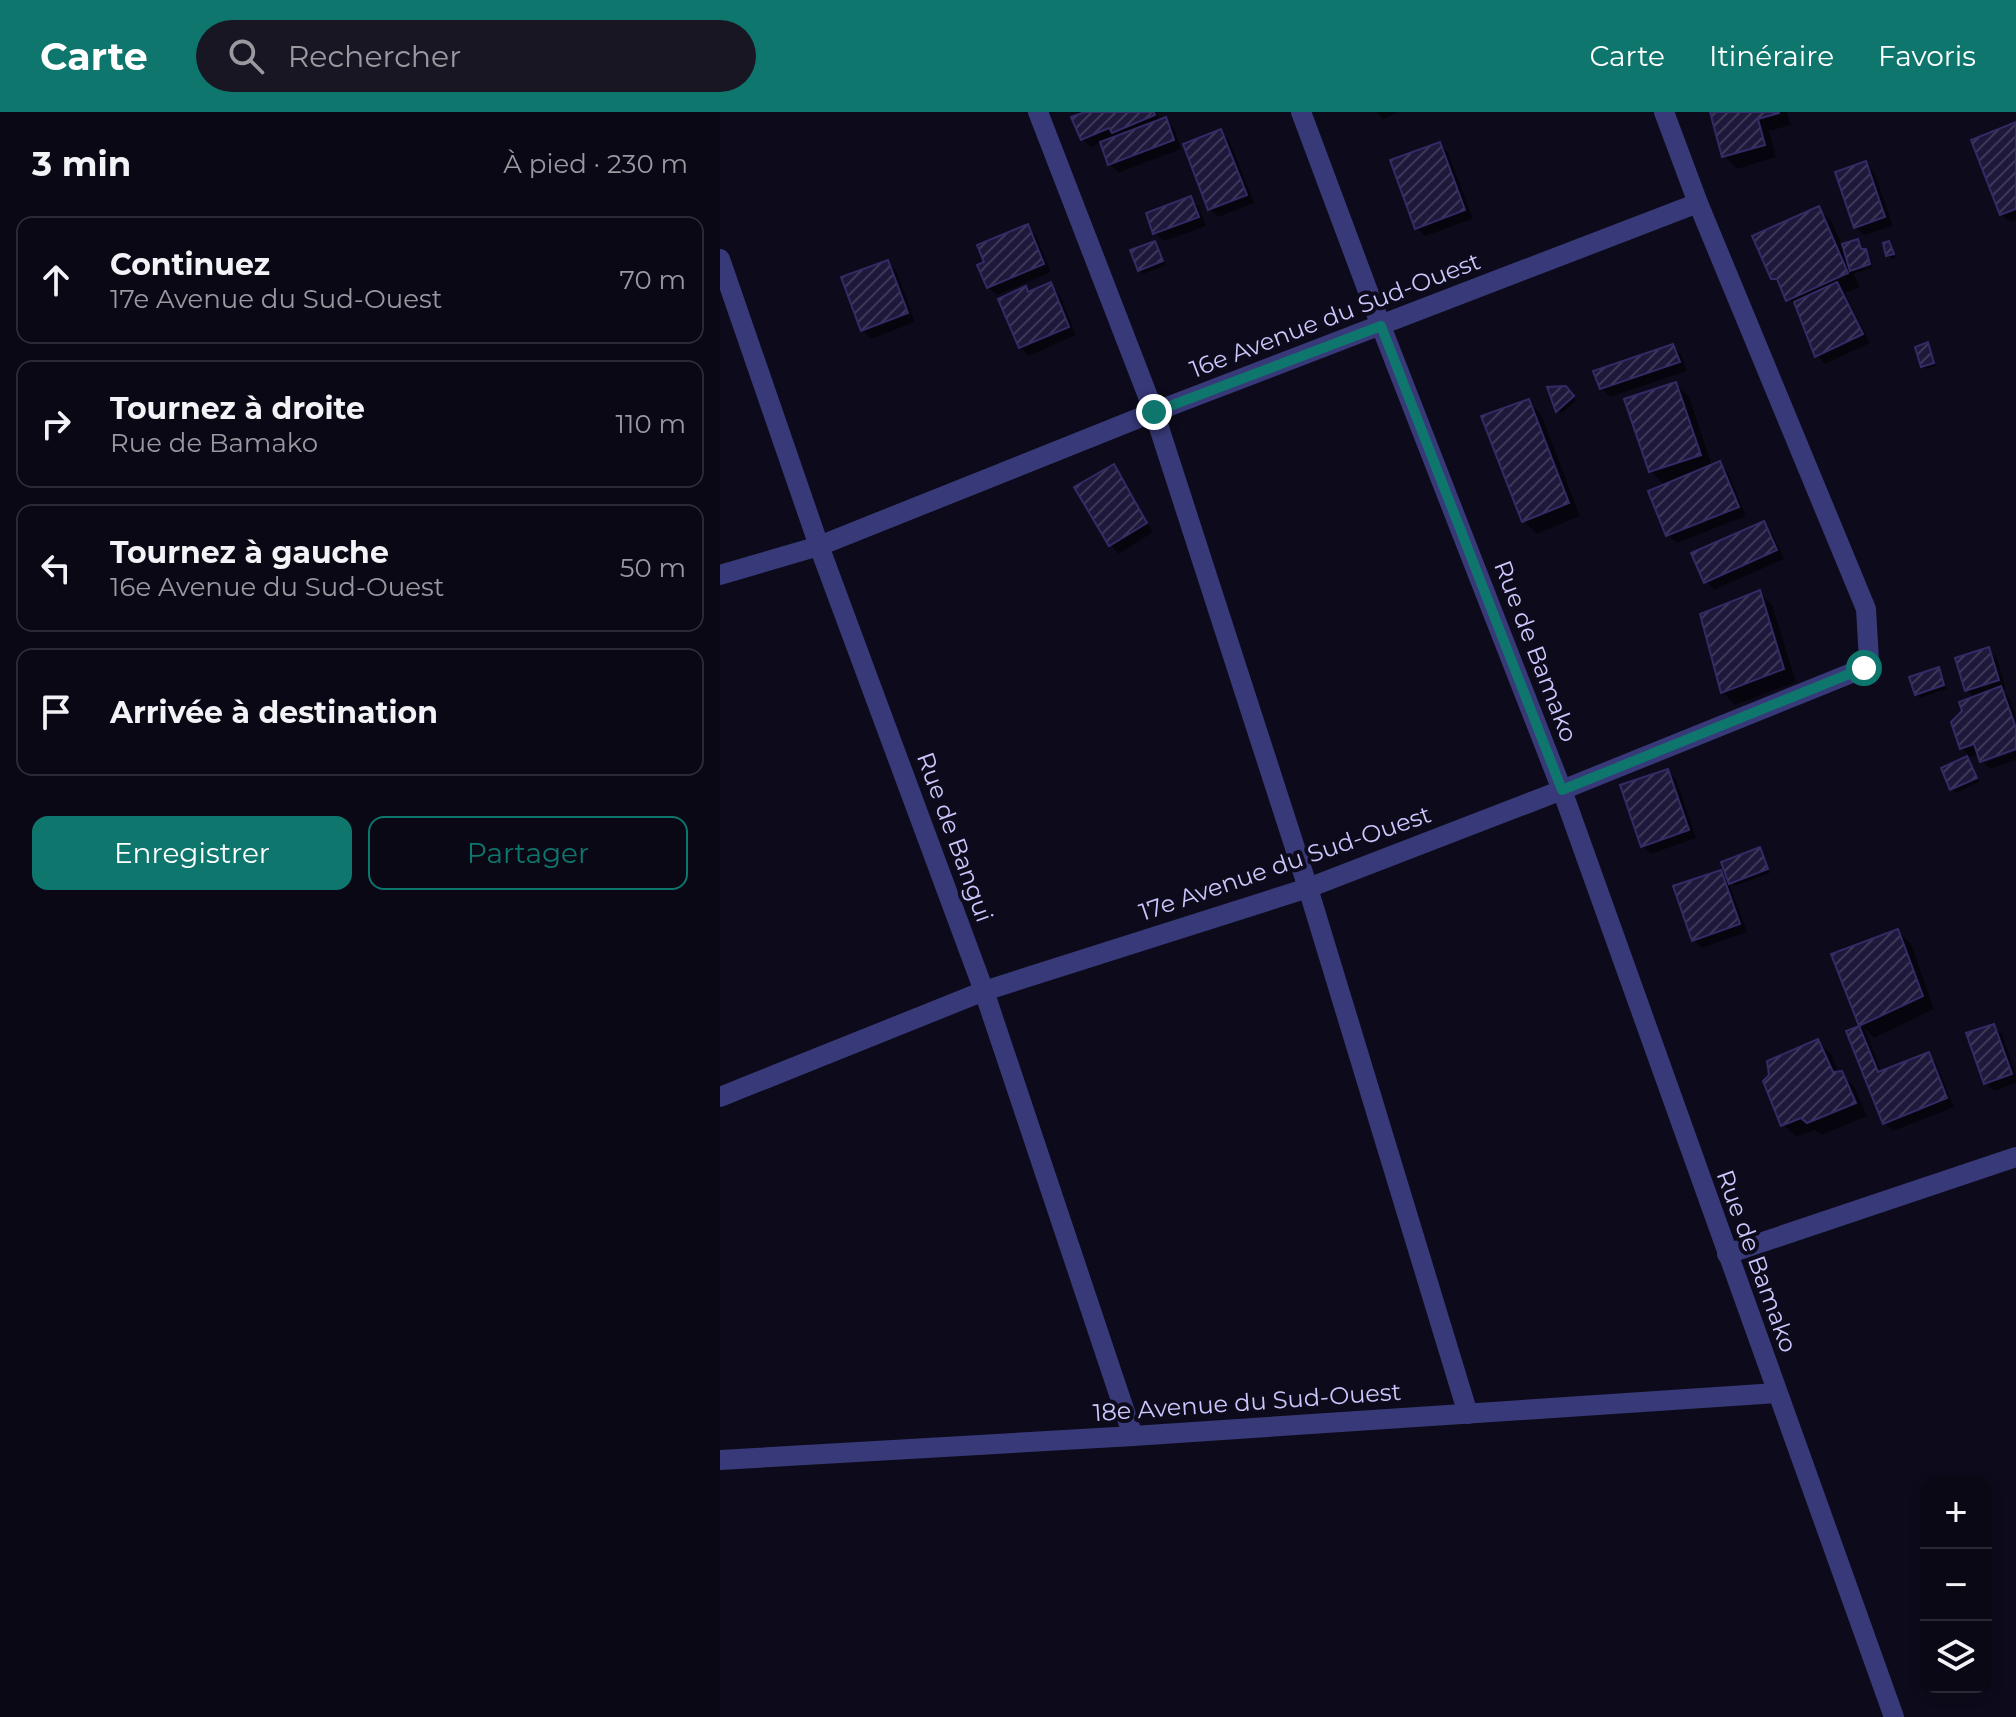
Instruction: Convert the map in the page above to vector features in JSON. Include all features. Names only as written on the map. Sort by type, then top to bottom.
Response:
[{"type":"street","points":[[1038,112],[1154,412],[1308,888],[1468,1414]]},
{"type":"street","name":"Rue de Bamako","points":[[1301,112],[1562,790],[1894,1717]]},
{"type":"street","points":[[1664,112],[1698,203]]},
{"type":"street","name":"16e Avenue du Sud-Ouest","points":[[720,575],[819,546],[1154,412],[1698,203]]},
{"type":"street","name":"17e Avenue du Sud-Ouest","points":[[720,1097],[984,991],[1308,888],[1864,668],[1869,660],[1866,609],[1698,203]]},
{"type":"street","name":"Rue de Bangui","points":[[720,259],[819,546],[984,991],[1133,1436]]},
{"type":"street","points":[[1727,1254],[2016,1157]]},
{"type":"street","name":"18e Avenue du Sud-Ouest","points":[[720,1460],[1777,1393]]},
{"type":"building","points":[[1085,112],[1154,112],[1155,115],[1112,133],[1109,128],[1081,140],[1071,117]]},
{"type":"building","points":[[1710,112],[1779,113],[1758,119],[1765,145],[1722,157]]},
{"type":"building","points":[[1166,117],[1174,140],[1108,165],[1100,142]]},
{"type":"building","points":[[2016,122],[2016,209],[2000,215],[1971,140]]},
{"type":"building","points":[[1221,129],[1247,195],[1208,210],[1183,144]]},
{"type":"building","points":[[1440,142],[1465,210],[1415,229],[1390,160]]},
{"type":"building","points":[[1866,161],[1885,217],[1854,228],[1835,172]]},
{"type":"building","points":[[1191,196],[1199,217],[1153,234],[1146,213]]},
{"type":"building","points":[[1819,206],[1848,273],[1786,301],[1777,279],[1771,279],[1752,236]]},
{"type":"building","points":[[1028,224],[1044,264],[987,288],[977,265],[984,262],[977,245]]},
{"type":"building","points":[[1858,239],[1861,249],[1866,249],[1870,264],[1850,271],[1842,244]]},
{"type":"building","points":[[1155,241],[1163,261],[1138,271],[1130,250]]},
{"type":"building","points":[[1889,241],[1894,254],[1886,256],[1883,243]]},
{"type":"building","points":[[888,260],[908,313],[861,331],[841,277]]},
{"type":"building","points":[[1051,282],[1069,327],[1019,348],[998,299],[1026,286],[1028,292]]},
{"type":"building","points":[[1837,282],[1863,334],[1815,357],[1794,302]]},
{"type":"building","points":[[1928,342],[1934,363],[1921,367],[1915,347]]},
{"type":"building","points":[[1673,344],[1680,362],[1600,389],[1593,371]]},
{"type":"building","points":[[1676,382],[1701,455],[1649,472],[1624,399]]},
{"type":"building","points":[[1566,386],[1574,396],[1556,412],[1547,387]]},
{"type":"building","points":[[1529,399],[1569,503],[1522,522],[1481,416]]},
{"type":"building","points":[[1720,461],[1739,507],[1666,536],[1648,491]]},
{"type":"building","points":[[1114,464],[1147,523],[1109,546],[1074,487]]},
{"type":"building","points":[[1764,521],[1777,550],[1704,583],[1691,553]]},
{"type":"building","points":[[1760,590],[1784,669],[1721,693],[1700,614]]},
{"type":"building","points":[[1989,647],[1999,680],[1965,691],[1955,658]]},
{"type":"building","points":[[1939,667],[1944,685],[1915,695],[1909,677]]},
{"type":"building","points":[[2001,686],[2016,728],[2016,749],[1980,762],[1974,744],[1960,749],[1951,722],[1962,711],[1959,702]]},
{"type":"building","points":[[1967,756],[1977,778],[1950,790],[1941,768]]},
{"type":"building","points":[[1668,769],[1689,830],[1641,847],[1620,785]]},
{"type":"building","points":[[1760,847],[1768,869],[1729,884],[1721,862]]},
{"type":"building","points":[[1721,870],[1740,924],[1692,941],[1673,886]]},
{"type":"building","points":[[1898,929],[1923,996],[1859,1026],[1831,954]]},
{"type":"building","points":[[1994,1024],[2012,1074],[1984,1084],[1966,1033]]},
{"type":"building","points":[[1859,1026],[1878,1072],[1929,1052],[1947,1098],[1883,1124],[1846,1031]]},
{"type":"building","points":[[1818,1039],[1833,1072],[1842,1071],[1856,1103],[1807,1123],[1801,1118],[1781,1126],[1763,1081],[1769,1075],[1767,1061]]},
{"type":"route","points":[[1154,412],[1381,326],[1562,790],[1864,668]]}]
